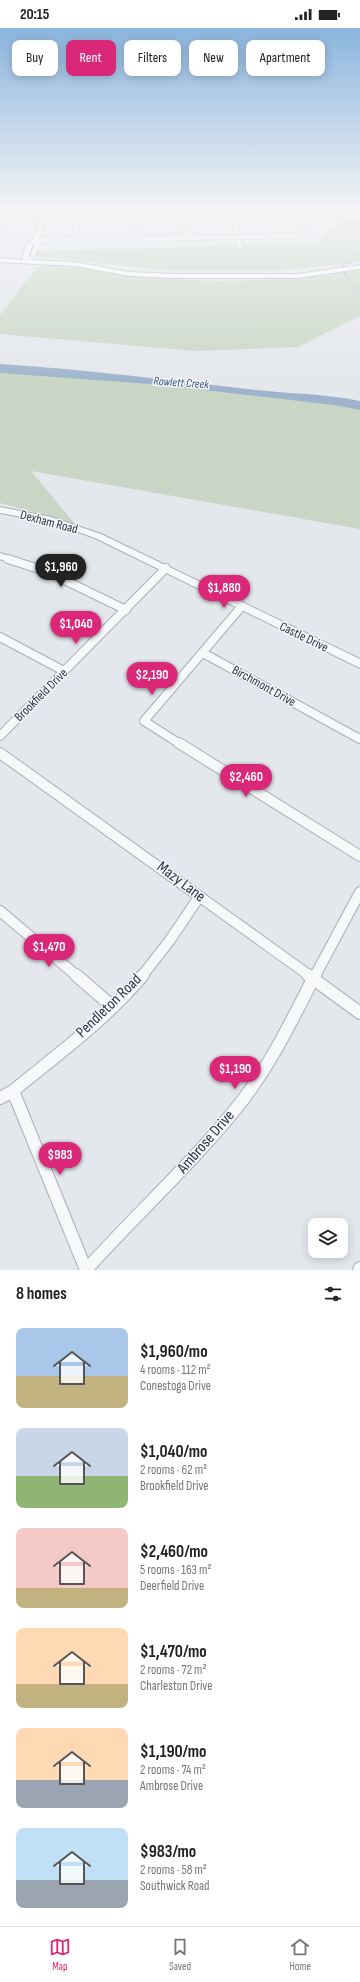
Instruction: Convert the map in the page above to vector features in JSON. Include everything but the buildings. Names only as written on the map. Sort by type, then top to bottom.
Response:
[{"type":"main road","points":[[87,266],[130,274],[161,276],[260,277],[360,267]]},
{"type":"main road","points":[[318,271],[348,266]]},
{"type":"street","name":"Dexham Road","points":[[0,510],[51,520],[98,536]]},
{"type":"street","name":"Castle Drive","points":[[98,536],[360,664]]},
{"type":"street","points":[[0,556],[48,572],[126,610]]},
{"type":"street","name":"Brookfield Drive","points":[[0,736],[166,568]]},
{"type":"street","points":[[242,606],[144,721],[360,856]]},
{"type":"street","points":[[0,637],[64,672]]},
{"type":"street","name":"Birchmont Drive","points":[[203,653],[360,739]]},
{"type":"street","name":"Mazy Lane","points":[[0,754],[131,846],[360,1013]]},
{"type":"street","name":"Ambrose Drive","points":[[86,1270],[125,1227],[171,1182],[242,1101],[268,1064],[360,892]]},
{"type":"street","name":"Pendleton Road","points":[[0,1098],[13,1091],[112,1007],[136,983],[176,934],[200,897]]},
{"type":"street","points":[[0,910],[112,1007]]},
{"type":"street","points":[[13,1091],[86,1270]]},
{"type":"green space","points":[[39,266],[58,266],[102,271],[144,278],[217,281],[299,279],[360,270],[360,316],[298,347],[195,351],[0,334],[0,315]]},
{"type":"green space","points":[[125,266],[322,266],[274,271],[171,271]]},
{"type":"green space","points":[[0,372],[138,380],[360,406],[360,529],[31,471],[75,524],[0,503]]},
{"type":"water","name":"Rowlett Creek","points":[[0,364],[93,372],[262,391],[332,396],[360,401],[360,410],[334,405],[150,384],[0,373]]},
{"type":"waterway","points":[[342,266],[346,276],[360,291]]}]
